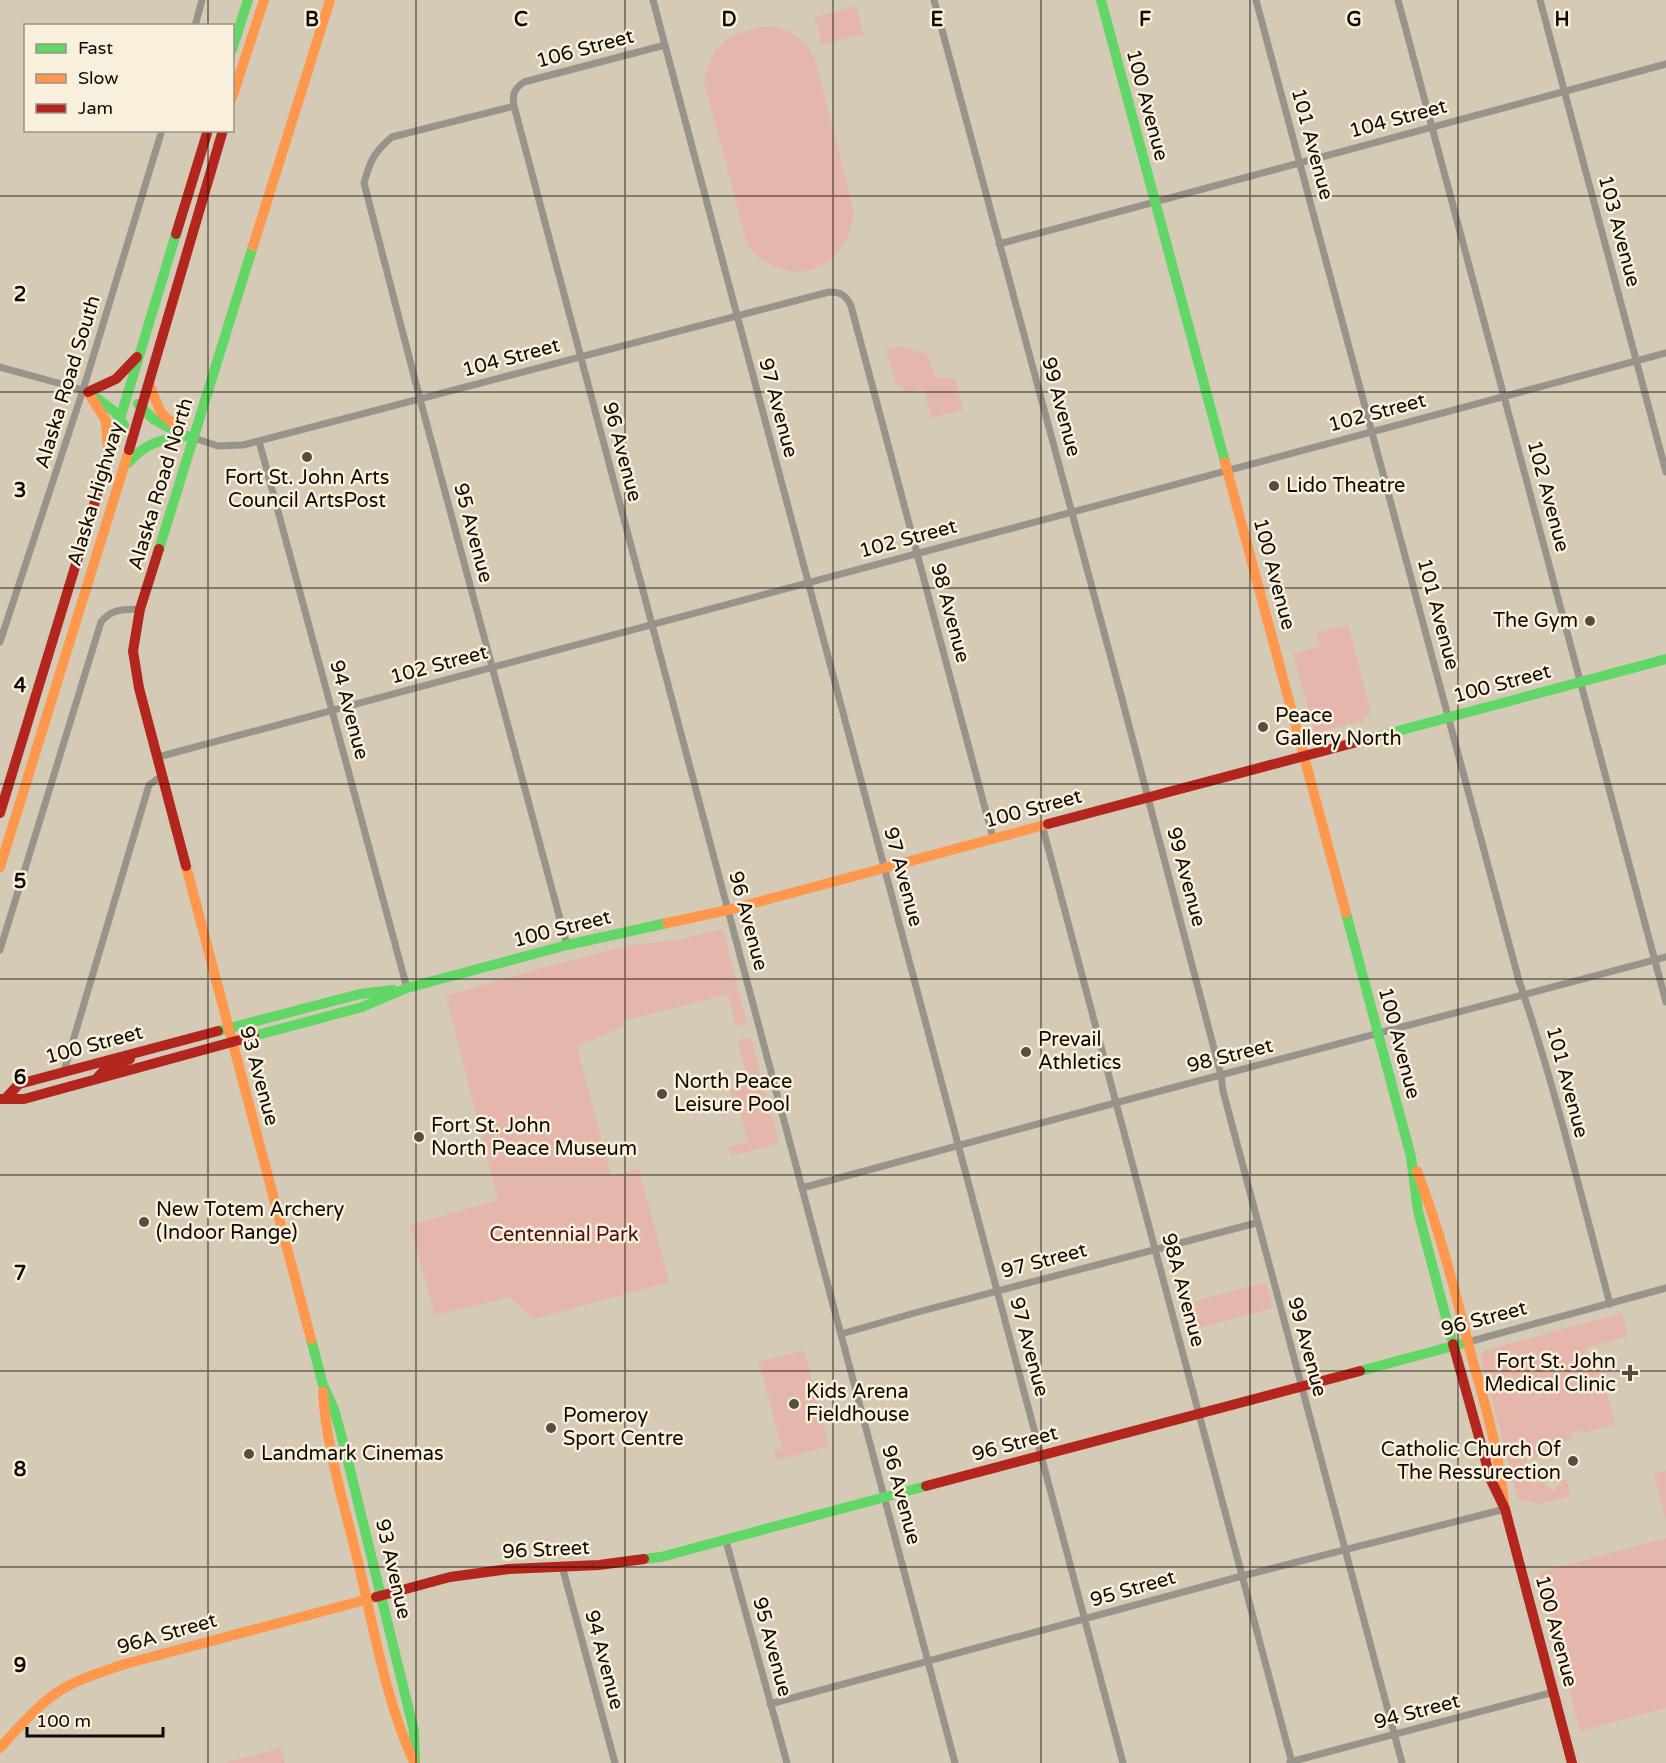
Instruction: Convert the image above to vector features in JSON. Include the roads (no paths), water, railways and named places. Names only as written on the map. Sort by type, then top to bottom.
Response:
[{"type":"main road","points":[[234,44],[248,0]]},
{"type":"main road","points":[[234,92],[264,0]]},
{"type":"main road","name":"Alaska Road North","points":[[140,609],[190,437],[330,0]]},
{"type":"main road","name":"100 Avenue","points":[[1101,0],[1411,1157],[1432,1208],[1468,1342],[1503,1476],[1504,1509]]},
{"type":"main road","name":"Alaska Highway","points":[[0,813],[122,419],[207,132]]},
{"type":"main road","name":"Alaska Highway","points":[[0,867],[142,409],[222,132]]},
{"type":"main road","points":[[86,391],[99,389],[119,376],[130,367],[143,350]]},
{"type":"main road","points":[[149,384],[161,413],[190,437]]},
{"type":"main road","points":[[86,391],[110,407],[122,419],[130,444]]},
{"type":"main road","points":[[86,391],[106,421],[107,465]]},
{"type":"main road","points":[[130,391],[142,409],[161,425],[190,437]]},
{"type":"main road","points":[[122,470],[136,452],[146,444],[158,440],[190,437]]},
{"type":"main road","name":"93 Avenue","points":[[140,609],[135,632],[134,668],[227,1028],[323,1385],[334,1409],[345,1449],[414,1731],[415,1763]]},
{"type":"main road","name":"100 Street","points":[[3,1098],[20,1084],[142,1050],[360,994],[407,988],[567,945],[728,910],[1666,659]]},
{"type":"main road","name":"100 Street","points":[[3,1098],[24,1099],[232,1043],[362,1007],[407,988]]},
{"type":"main road","points":[[96,1079],[106,1068],[123,1063],[142,1050]]},
{"type":"main road","name":"100 Avenue","points":[[1411,1157],[1418,1211],[1453,1346],[1491,1480],[1504,1509],[1572,1763]]},
{"type":"main road","name":"96 Street","points":[[366,1599],[476,1572],[527,1567],[599,1565],[647,1559],[726,1541],[1468,1342]]},
{"type":"main road","name":"93 Avenue","points":[[323,1385],[328,1436],[366,1599],[401,1734],[415,1763]]},
{"type":"main road","name":"96A Street","points":[[0,1748],[38,1708],[64,1688],[79,1680],[124,1664],[366,1599]]},
{"type":"street","points":[[196,24],[202,0]]},
{"type":"street","name":"97 Avenue","points":[[653,0],[1123,1763]]},
{"type":"street","name":"99 Avenue","points":[[934,0],[1148,797],[1221,1075],[1256,1223],[1402,1763]]},
{"type":"street","name":"101 Avenue","points":[[1256,0],[1448,717],[1610,1304]]},
{"type":"street","name":"102 Avenue","points":[[1398,0],[1666,1002]]},
{"type":"street","name":"103 Avenue","points":[[1540,0],[1666,471]]},
{"type":"street","name":"106 Street","points":[[515,88],[524,82],[664,45]]},
{"type":"street","name":"104 Street","points":[[999,244],[1666,64]]},
{"type":"street","name":"96 Avenue","points":[[515,88],[514,106],[955,1763]]},
{"type":"street","name":"95 Avenue","points":[[514,106],[392,137],[372,158],[364,183],[567,945]]},
{"type":"street","name":"Alaska Road South","points":[[0,642],[86,391],[161,132]]},
{"type":"street","name":"104 Street","points":[[190,437],[228,447],[259,441],[829,292],[843,294]]},
{"type":"street","name":"98 Avenue","points":[[843,294],[851,306],[993,838]]},
{"type":"street","name":"102 Street","points":[[158,757],[1666,353]]},
{"type":"street","points":[[0,367],[86,391]]},
{"type":"street","name":"94 Avenue","points":[[259,441],[407,988]]},
{"type":"street","points":[[0,950],[101,622],[114,611],[140,609]]},
{"type":"street","points":[[64,1071],[149,785],[163,775]]},
{"type":"street","name":"98A Avenue","points":[[1042,825],[1291,1763]]},
{"type":"street","name":"98 Street","points":[[802,1188],[1115,1102],[1666,957]]},
{"type":"street","name":"97 Street","points":[[842,1334],[1256,1223]]},
{"type":"street","name":"96 Street","points":[[1468,1342],[1666,1288]]},
{"type":"street","name":"95 Street","points":[[771,1704],[1242,1576],[1504,1509]]},
{"type":"street","name":"95 Avenue","points":[[726,1541],[787,1763]]},
{"type":"street","name":"94 Avenue","points":[[562,1566],[615,1763]]},
{"type":"street","name":"94 Street","points":[[1291,1763],[1554,1692]]},
{"type":"place","name":"Fort St. John Arts Council ArtsPost","points":[[307,457]]},
{"type":"place","name":"Lido Theatre","points":[[1274,486]]},
{"type":"place","name":"The Gym","points":[[1590,621]]},
{"type":"place","name":"Peace Gallery North","points":[[1263,727]]},
{"type":"place","name":"Prevail Athletics","points":[[1026,1052]]},
{"type":"place","name":"North Peace Leisure Pool","points":[[662,1094]]},
{"type":"place","name":"Fort St. John North Peace Museum","points":[[419,1137]]},
{"type":"place","name":"New Totem Archery (Indoor Range)","points":[[144,1222]]},
{"type":"place","name":"Fort St. John Medical Clinic","points":[[1630,1373]]},
{"type":"place","name":"Kids Arena Fieldhouse","points":[[794,1404]]},
{"type":"place","name":"Pomeroy Sport Centre","points":[[551,1428]]},
{"type":"place","name":"Landmark Cinemas","points":[[249,1454]]},
{"type":"place","name":"Catholic Church Of The Ressurection","points":[[1573,1461]]},
{"type":"park label","name":"Centennial Park","points":[[564,1235]]}]
